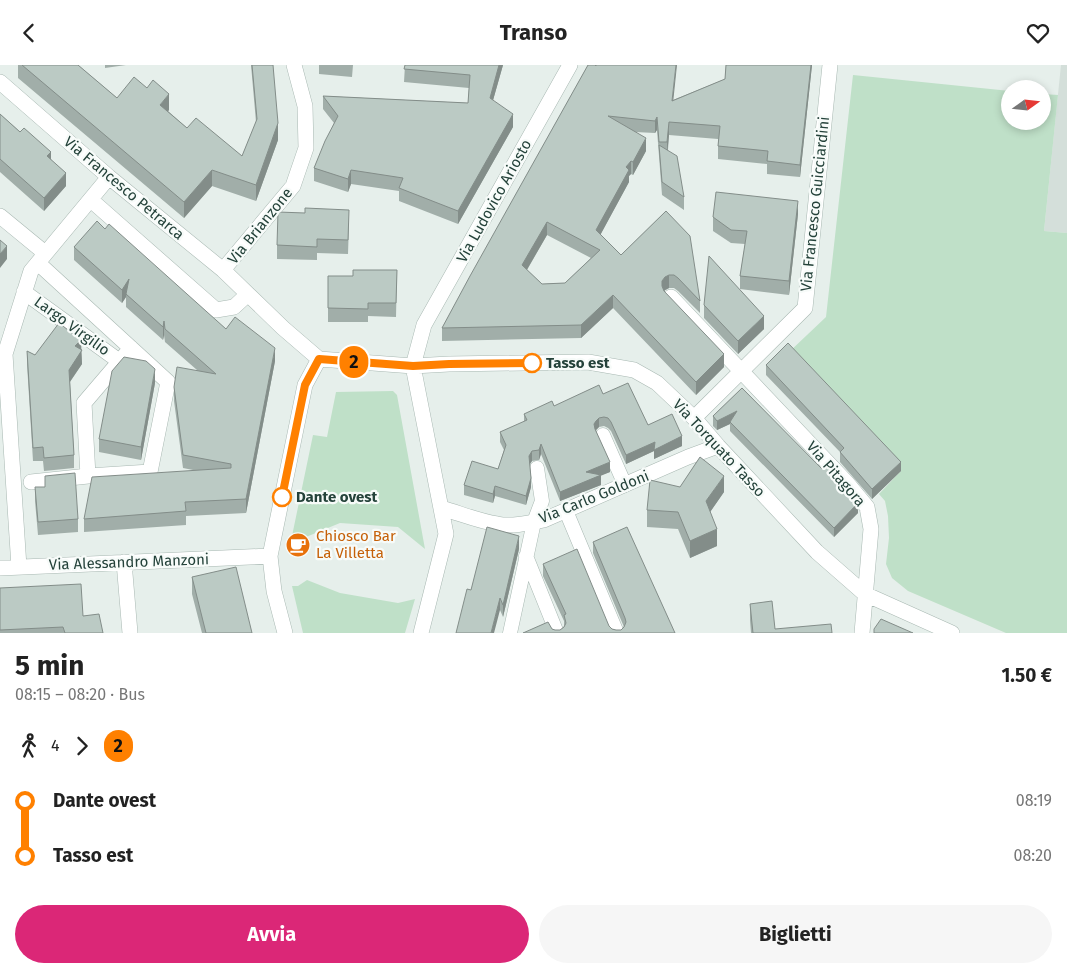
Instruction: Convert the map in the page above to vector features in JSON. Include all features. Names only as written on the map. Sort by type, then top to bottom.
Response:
[{"type":"street","name":"Via Brianzone","points":[[224,270],[293,187],[306,148],[305,106],[294,65]]},
{"type":"street","name":"Via Ludovico Ariosto","points":[[413,366],[424,325],[570,65]]},
{"type":"street","name":"Via Francesco Guicciardini","points":[[694,418],[804,308],[830,65]]},
{"type":"street","name":"Via Francesco Petrarca","points":[[0,82],[109,177],[224,270],[315,356]]},
{"type":"street","points":[[19,567],[5,354],[31,271],[109,177]]},
{"type":"street","name":"Via Francesco Petrarca","points":[[91,200],[216,309],[234,307],[248,294]]},
{"type":"street","points":[[0,216],[168,382],[150,473],[88,476],[30,482]]},
{"type":"street","name":"Largo Virgilio","points":[[24,292],[119,361]]},
{"type":"street","name":"Via Pitagora","points":[[671,297],[848,484],[867,507],[871,529],[862,633]]},
{"type":"street","points":[[88,476],[84,403],[131,347]]},
{"type":"street","points":[[285,633],[264,556],[305,385],[315,356]]},
{"type":"street","name":"Via Torquato Tasso","points":[[315,356],[413,366],[588,363],[634,370],[657,383],[694,418],[817,551],[865,594],[952,633]]},
{"type":"street","points":[[413,366],[446,534],[421,633]]},
{"type":"street","name":"Via Carlo Goldoni","points":[[440,508],[499,525],[522,524],[544,520],[688,457],[718,446]]},
{"type":"street","name":"Via Alessandro Manzoni","points":[[0,567],[264,556]]},
{"type":"street","points":[[124,562],[130,633]]},
{"type":"lane","points":[[603,435],[625,485]]},
{"type":"lane","points":[[510,633],[534,522],[542,501],[537,468]]},
{"type":"lane","points":[[566,511],[617,633]]},
{"type":"lane","points":[[526,556],[557,633]]},
{"type":"shaded area","points":[[1061,65],[1067,65],[1067,233],[1044,231]]},
{"type":"green space","points":[[853,75],[1001,90],[1001,130],[1051,130],[1051,95],[1058,95],[1044,231],[1067,233],[1067,633],[1006,633],[908,591],[892,578],[886,564],[889,538],[888,516],[885,501],[879,494],[901,471],[788,353],[826,317]]},
{"type":"green space","points":[[393,391],[397,395],[425,549],[398,527],[340,523],[306,537],[292,536],[313,435],[327,437],[336,392]]},
{"type":"green space","points":[[307,580],[340,593],[398,603],[415,599],[405,633],[303,633],[292,586],[298,586]]},
{"type":"building","points":[[22,65],[78,65],[117,98],[134,77],[147,88],[153,80],[169,94],[160,105],[187,128],[196,118],[242,156],[257,119],[252,65],[273,65],[278,123],[256,185],[212,170],[184,202]]},
{"type":"building","points":[[405,65],[499,65],[490,98],[513,114],[458,211],[399,188],[403,178],[351,170],[348,179],[314,168],[338,116],[323,96],[468,103],[470,75],[404,69]]},
{"type":"building","points":[[588,65],[676,65],[672,101],[725,79],[726,65],[811,65],[800,165],[767,161],[768,151],[718,146],[720,126],[669,122],[667,142],[659,142],[657,117],[655,121],[608,116],[646,138],[633,162],[631,161],[626,167],[629,170],[596,230],[621,255],[666,211],[690,236],[700,301],[674,275],[665,277],[662,281],[662,286],[664,291],[724,354],[696,382],[613,295],[581,325],[442,328]],"holes":[[[547,222],[600,250],[565,283],[542,284],[522,265]]]},
{"type":"building","points":[[0,114],[20,132],[24,128],[51,152],[47,156],[66,173],[44,198],[0,159]]},
{"type":"building","points":[[659,145],[677,156],[684,197],[662,182]]},
{"type":"building","points":[[716,192],[798,201],[789,281],[740,276],[747,231],[731,230],[713,217]]},
{"type":"building","points":[[305,208],[349,210],[348,240],[317,239],[317,247],[277,245],[278,212],[305,213]]},
{"type":"building","points":[[97,221],[105,229],[109,224],[226,329],[235,317],[275,348],[246,499],[185,502],[186,511],[84,519],[92,477],[231,468],[231,464],[183,455],[174,387],[177,367],[216,374],[165,329],[164,321],[163,327],[126,294],[129,279],[122,290],[74,247]]},
{"type":"building","points":[[0,240],[7,246],[0,254]]},
{"type":"building","points":[[709,256],[764,316],[738,341],[704,305]]},
{"type":"building","points":[[353,270],[397,270],[396,303],[368,303],[368,309],[328,308],[328,276],[353,276]]},
{"type":"building","points":[[59,323],[81,340],[75,346],[82,350],[69,370],[74,455],[44,458],[43,447],[33,448],[27,351],[35,355]]},
{"type":"building","points":[[788,343],[901,462],[872,489],[840,452],[844,448],[766,365]]},
{"type":"building","points":[[124,357],[146,361],[155,369],[141,447],[99,439],[112,371]]},
{"type":"building","points":[[628,383],[648,425],[672,414],[682,436],[654,450],[655,442],[626,455],[611,422],[608,418],[599,418],[594,424],[595,429],[610,462],[586,472],[601,475],[560,492],[541,444],[539,450],[532,451],[529,456],[531,478],[526,496],[495,486],[493,494],[464,485],[472,461],[498,469],[506,445],[500,432],[527,420],[524,414],[552,401],[554,406],[599,385],[603,394]]},
{"type":"building","points":[[742,388],[822,469],[826,465],[858,503],[834,528],[730,422],[737,411],[717,421],[713,416]]},
{"type":"building","points":[[700,457],[724,476],[706,501],[717,529],[690,541],[678,512],[647,510],[650,480],[680,487]]},
{"type":"building","points":[[75,473],[78,519],[38,522],[35,487],[45,487],[45,476]]},
{"type":"building","points":[[487,527],[519,536],[503,605],[500,598],[491,633],[456,633],[467,589],[471,590]]},
{"type":"building","points":[[627,527],[675,633],[523,633],[548,622],[552,629],[555,630],[560,630],[564,627],[566,623],[564,615],[566,614],[543,564],[577,549],[609,626],[616,630],[621,630],[624,627],[625,618],[593,542]]},
{"type":"building","points":[[236,567],[252,633],[206,633],[192,577]]},
{"type":"building","points":[[81,584],[83,616],[99,614],[103,633],[65,633],[63,627],[0,630],[0,588]]},
{"type":"building","points":[[772,601],[775,629],[831,624],[832,633],[753,633],[750,604]]},
{"type":"building","points":[[881,619],[913,633],[874,633],[874,629]]},
{"type":"bus line","name":"2","points":[[282,497],[305,385],[319,359],[413,366],[532,363]]},
{"type":"place","name":"Tasso est","points":[[532,363]]},
{"type":"place","name":"Dante ovest","points":[[282,497]]},
{"type":"place","name":"Chiosco Bar La Villetta","points":[[298,545]]}]
